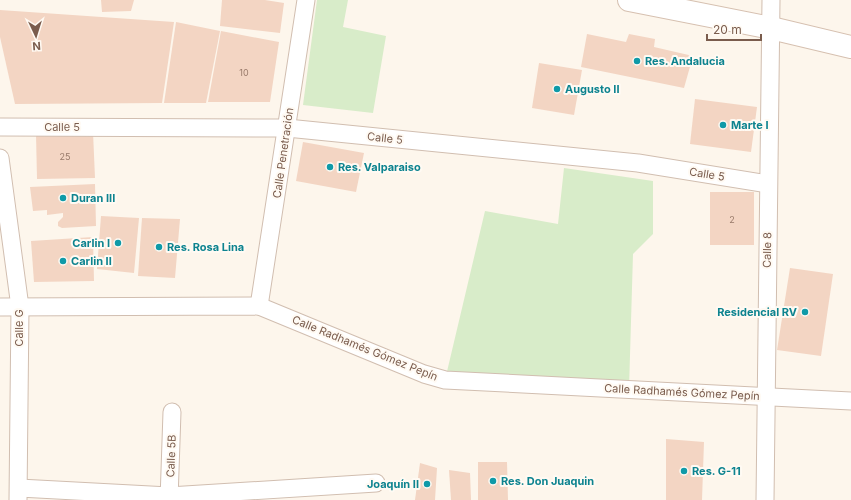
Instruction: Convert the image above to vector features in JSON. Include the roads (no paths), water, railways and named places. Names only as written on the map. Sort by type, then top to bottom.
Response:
[{"type":"main road","points":[[629,0],[771,28],[851,47]]},
{"type":"street","name":"Calle Penetración","points":[[259,306],[306,0]]},
{"type":"street","name":"Calle 8","points":[[765,500],[771,0]]},
{"type":"street","name":"Calle 5","points":[[0,127],[287,128],[638,164],[768,184]]},
{"type":"street","name":"Calle G","points":[[0,158],[20,307],[18,494]]},
{"type":"street","name":"Calle Radhamés Gómez Pepín","points":[[0,307],[259,306],[424,374],[445,380],[851,401]]},
{"type":"street","name":"Calle 5B","points":[[169,498],[172,412]]},
{"type":"street","points":[[18,494],[169,498],[376,484]]},
{"type":"place","name":"Res. Andalucia","points":[[637,61]]},
{"type":"place","name":"Augusto II","points":[[557,89]]},
{"type":"place","name":"Marte I","points":[[723,125]]},
{"type":"place","name":"Res. Valparaiso","points":[[330,167]]},
{"type":"place","name":"Duran III","points":[[63,198]]},
{"type":"place","name":"Carlin I","points":[[118,243]]},
{"type":"place","name":"Res. Rosa Lina","points":[[159,247]]},
{"type":"place","name":"Carlin II","points":[[63,261]]},
{"type":"place","name":"Residencial RV","points":[[805,312]]},
{"type":"place","name":"Res. G-11","points":[[684,471]]},
{"type":"place","name":"Res. Don Juaquin","points":[[493,481]]},
{"type":"place","name":"Joaquín II","points":[[427,484]]}]
